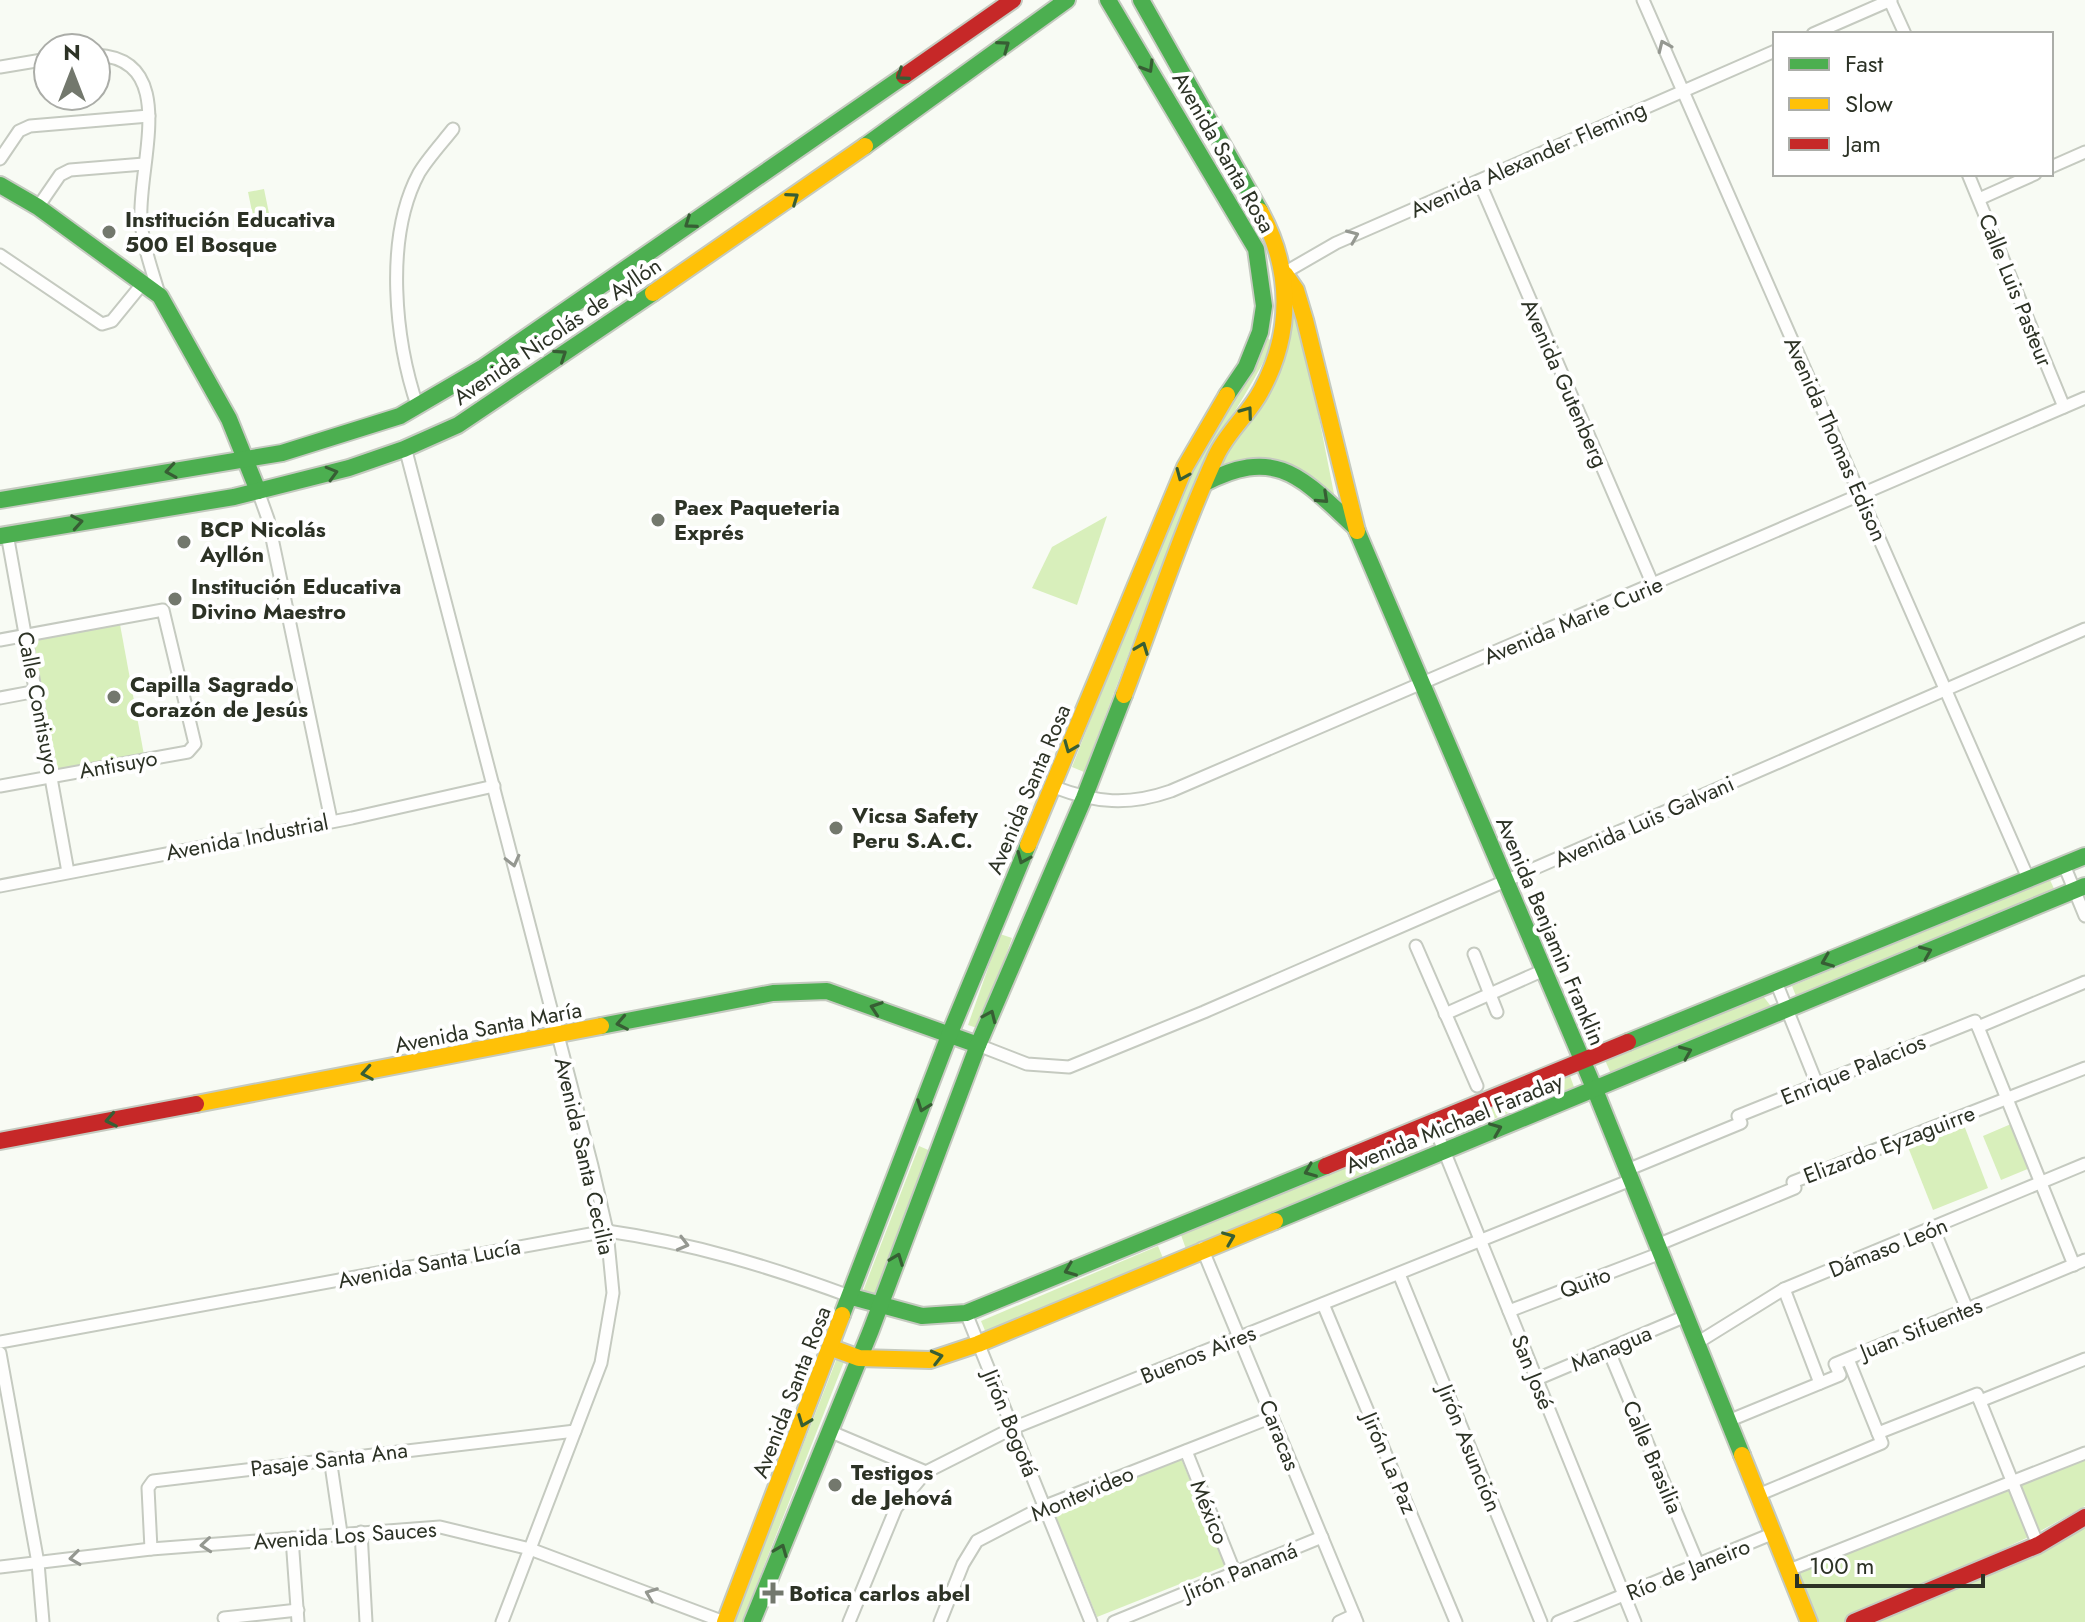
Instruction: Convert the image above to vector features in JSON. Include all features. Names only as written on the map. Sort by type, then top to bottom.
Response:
[{"type":"main road","name":"Avenida Nicolás de Ayllón","points":[[0,500],[248,459],[336,439],[418,408],[505,352],[1013,0]]},
{"type":"main road","name":"Avenida Nicolás de Ayllón","points":[[4,535],[258,491],[406,451],[458,425],[790,200],[1067,0]]},
{"type":"main road","name":"Avenida Santa Rosa","points":[[724,1622],[852,1297],[950,1033],[1185,467],[1208,422],[1246,367],[1260,332],[1264,306],[1256,249],[1108,0]]},
{"type":"main road","name":"Avenida Santa Rosa","points":[[752,1622],[880,1305],[978,1045],[1084,798],[1217,453],[1261,392],[1279,350],[1286,310],[1284,273],[1275,238],[1141,0]]},
{"type":"main road","points":[[0,185],[38,207],[160,296],[248,459],[258,491]]},
{"type":"main road","points":[[1261,275],[1284,273]]},
{"type":"main road","name":"Avenida Benjamin Franklin","points":[[1284,273],[1296,290],[1305,320],[1355,527],[1583,1061],[1809,1622]]},
{"type":"main road","points":[[1205,483],[1227,469],[1256,462],[1279,466],[1313,489],[1355,527]]},
{"type":"main road","name":"Avenida Michael Faraday","points":[[852,1297],[924,1319],[939,1320],[966,1313],[2085,856]]},
{"type":"main road","name":"Avenida Michael Faraday","points":[[832,1348],[859,1358],[930,1360],[978,1344],[1202,1248],[1595,1090],[2080,888]]},
{"type":"main road","name":"Avenida Santa María","points":[[0,1141],[773,993],[827,991],[978,1045]]},
{"type":"main road","points":[[1163,1232],[1175,1260]]},
{"type":"main road","points":[[1854,1622],[2038,1545],[2085,1517]]},
{"type":"street","name":"Avenida Thomas Edison","points":[[1643,0],[2028,878]]},
{"type":"street","points":[[1818,32],[1891,0],[1904,32]]},
{"type":"street","name":"Avenida Alexander Fleming","points":[[1284,273],[1336,243],[1773,52]]},
{"type":"street","points":[[112,56],[118,56],[138,71],[148,94],[141,223],[160,296]]},
{"type":"street","points":[[0,67],[32,62]]},
{"type":"street","points":[[0,159],[19,131],[30,126],[149,116]]},
{"type":"street","points":[[418,408],[399,336],[397,256],[410,196],[420,172],[453,129]]},
{"type":"street","points":[[2053,166],[2085,152]]},
{"type":"street","points":[[38,207],[60,175],[70,170],[144,164]]},
{"type":"street","name":"Calle Luis Pasteur","points":[[1969,176],[2064,407]]},
{"type":"street","points":[[1979,199],[2031,176]]},
{"type":"street","name":"Avenida Gutenberg","points":[[1479,181],[1653,585]]},
{"type":"street","points":[[0,255],[102,324],[112,321],[143,283]]},
{"type":"street","name":"Avenida Marie Curie","points":[[1054,787],[1084,798],[1139,802],[1420,685],[2085,398]]},
{"type":"street","name":"Avenida Santa Cecilia","points":[[406,451],[607,1231],[613,1293],[601,1363],[502,1622]]},
{"type":"street","points":[[258,491],[268,519],[331,820]]},
{"type":"street","name":"Calle Contisuyo","points":[[4,535],[37,691],[68,872]]},
{"type":"street","name":"Antisuyo","points":[[0,786],[188,752],[195,744],[167,613],[159,609],[26,635]]},
{"type":"street","name":"Avenida Luis Galvani","points":[[978,1045],[1027,1064],[1069,1067],[1507,881],[2085,629]]},
{"type":"street","points":[[0,640],[26,635]]},
{"type":"street","points":[[0,698],[37,691]]},
{"type":"street","name":"Avenida Industrial","points":[[0,886],[494,786]]},
{"type":"street","points":[[2064,865],[2080,888],[2085,916]]},
{"type":"street","points":[[1416,946],[1477,1086]]},
{"type":"street","points":[[1474,954],[1497,1012]]},
{"type":"street","points":[[1445,1014],[1544,970]]},
{"type":"street","points":[[1776,982],[1817,1084]]},
{"type":"street","name":"Enrique Palacios","points":[[1629,1175],[1741,1123],[1738,1116],[1975,1021],[1978,1027],[2085,982]]},
{"type":"street","points":[[1978,1027],[2041,1182],[2080,1263]]},
{"type":"street","name":"Elizardo Eyzaguirre","points":[[1659,1249],[1795,1188],[1793,1182],[2085,1068]]},
{"type":"street","name":"San José","points":[[1432,1121],[1635,1622]]},
{"type":"street","name":"Dámaso León","points":[[1697,1343],[1784,1289],[2085,1164]]},
{"type":"street","name":"Buenos Aires","points":[[849,1622],[896,1508],[926,1472],[1013,1428],[1481,1241],[1629,1175]]},
{"type":"street","points":[[1933,1228],[1967,1309]]},
{"type":"street","name":"Avenida Santa Lucía","points":[[0,1342],[607,1231],[684,1244],[779,1270],[852,1297]]},
{"type":"street","name":"Caracas","points":[[1202,1248],[1356,1619]]},
{"type":"street","name":"Quito","points":[[1509,1311],[1659,1249]]},
{"type":"street","name":"Juan Sifuentes","points":[[1728,1421],[1840,1375],[1835,1364],[2080,1263]]},
{"type":"street","name":"Jirón Asunción","points":[[1399,1274],[1541,1622]]},
{"type":"street","points":[[1784,1289],[1820,1383]]},
{"type":"street","name":"Jirón La Paz","points":[[1323,1304],[1456,1622]]},
{"type":"street","name":"Jirón Bogotá","points":[[966,1313],[1091,1622]]},
{"type":"street","name":"Managua","points":[[1537,1379],[1686,1316]]},
{"type":"street","name":"Calle Brasilia","points":[[1608,1349],[1698,1564]]},
{"type":"street","points":[[0,1353],[38,1563],[43,1622]]},
{"type":"street","points":[[1758,1495],[1882,1443],[1848,1359]]},
{"type":"street","points":[[1878,1433],[2085,1359]]},
{"type":"street","points":[[1979,1398],[2038,1545]]},
{"type":"street","name":"Montevideo","points":[[940,1622],[963,1564],[977,1541],[1045,1506],[1272,1417]]},
{"type":"street","name":"Pasaje Santa Ana","points":[[151,1549],[148,1488],[153,1481],[575,1431]]},
{"type":"street","points":[[829,1431],[926,1472]]},
{"type":"street","name":"México","points":[[1186,1451],[1235,1573]]},
{"type":"street","points":[[1789,1570],[2085,1453]]},
{"type":"street","points":[[330,1458],[341,1533]]},
{"type":"street","name":"Avenida Los Sauces","points":[[0,1567],[151,1549],[440,1527],[530,1549],[724,1622]]},
{"type":"street","points":[[361,1532],[366,1622]]},
{"type":"street","name":"Río de Janeiro","points":[[1558,1622],[1774,1533]]},
{"type":"street","name":"Jirón Panamá","points":[[1114,1622],[1322,1537]]},
{"type":"street","points":[[224,1618],[298,1616],[292,1538]]},
{"type":"street","points":[[1339,1622],[1356,1619]]},
{"type":"green space","points":[[264,189],[272,228],[256,231],[248,192]]},
{"type":"green space","points":[[1290,297],[1301,326],[1336,504],[1283,462],[1209,478],[1265,393]]},
{"type":"green space","points":[[1266,336],[1273,343],[1194,482],[1084,772],[1072,767],[1195,453]]},
{"type":"green space","points":[[1107,516],[1077,605],[1032,588],[1052,547]]},
{"type":"green space","points":[[119,619],[144,755],[54,772],[29,636]]},
{"type":"green space","points":[[2050,880],[2056,893],[1798,1001],[1792,986]]},
{"type":"green space","points":[[1000,934],[1012,938],[980,1029],[968,1025]]},
{"type":"green space","points":[[1763,996],[1773,1009],[1611,1074],[1605,1060]]},
{"type":"green space","points":[[1570,1076],[1574,1087],[1448,1137],[1443,1126]]},
{"type":"green space","points":[[1962,1120],[1988,1188],[1933,1210],[1906,1142]]},
{"type":"green space","points":[[2011,1124],[2030,1168],[2001,1180],[1983,1136]]},
{"type":"green space","points":[[1412,1141],[1418,1154],[1186,1249],[1181,1235]]},
{"type":"green space","points":[[919,1146],[933,1152],[877,1297],[863,1291]]},
{"type":"green space","points":[[1158,1246],[1163,1258],[986,1333],[981,1321]]},
{"type":"green space","points":[[837,1358],[844,1362],[742,1622],[734,1622]]},
{"type":"green space","points":[[2085,1455],[2085,1506],[2035,1534],[2016,1482]]},
{"type":"green space","points":[[1181,1458],[1225,1566],[1097,1617],[1053,1510]]},
{"type":"green space","points":[[2012,1484],[2033,1535],[1844,1622],[1813,1622],[1792,1572]]},
{"type":"green space","points":[[2085,1514],[2085,1622],[1863,1622]]},
{"type":"traffic: fast","points":[[865,146],[1067,0]]},
{"type":"traffic: fast","points":[[1108,0],[1256,249],[1264,306],[1260,332],[1246,367],[1227,395]]},
{"type":"traffic: fast","points":[[1141,0],[1260,211]]},
{"type":"traffic: fast","points":[[0,500],[282,453],[400,416],[482,368],[904,76]]},
{"type":"traffic: fast","points":[[0,185],[38,207],[160,296],[229,419],[258,491]]},
{"type":"traffic: fast","points":[[0,536],[234,497],[349,468],[404,449],[458,425],[653,293]]},
{"type":"traffic: fast","points":[[1205,483],[1252,467],[1288,473],[1304,482],[1355,527]]},
{"type":"traffic: fast","points":[[1357,531],[1595,1090],[1742,1455]]},
{"type":"traffic: fast","points":[[752,1622],[871,1330],[978,1045],[1084,798],[1124,695]]},
{"type":"traffic: fast","points":[[842,1315],[950,1033],[1028,845]]},
{"type":"traffic: fast","points":[[1628,1042],[2085,856]]},
{"type":"traffic: fast","points":[[1275,1221],[2085,886]]},
{"type":"traffic: fast","points":[[601,1026],[773,993],[827,991],[978,1045]]},
{"type":"traffic: fast","points":[[852,1297],[922,1316],[966,1313],[1326,1166]]},
{"type":"traffic: slow","points":[[653,293],[865,146]]},
{"type":"traffic: slow","points":[[1124,695],[1203,485],[1226,439],[1261,391],[1279,347],[1283,324],[1283,278],[1271,233],[1260,211]]},
{"type":"traffic: slow","points":[[1285,274],[1296,290],[1305,320],[1357,531]]},
{"type":"traffic: slow","points":[[1028,845],[1185,467],[1227,395]]},
{"type":"traffic: slow","points":[[196,1104],[601,1026]]},
{"type":"traffic: slow","points":[[832,1348],[859,1358],[930,1360],[978,1344],[1275,1221]]},
{"type":"traffic: slow","points":[[725,1622],[842,1315]]},
{"type":"traffic: slow","points":[[1742,1455],[1809,1622]]},
{"type":"traffic: jam","points":[[904,76],[1013,0]]},
{"type":"traffic: jam","points":[[1326,1166],[1628,1042]]},
{"type":"traffic: jam","points":[[0,1141],[196,1104]]},
{"type":"traffic: jam","points":[[1854,1622],[2038,1545],[2085,1517]]},
{"type":"place","name":"Institución Educativa 500 El Bosque","points":[[109,232]]},
{"type":"place","name":"Paex Paqueteria Exprés","points":[[658,520]]},
{"type":"place","name":"BCP Nicolás Ayllón","points":[[184,542]]},
{"type":"place","name":"Institución Educativa Divino Maestro","points":[[175,599]]},
{"type":"place","name":"Capilla Sagrado Corazón de Jesús","points":[[114,697]]},
{"type":"place","name":"Vicsa Safety Peru S.A.C.","points":[[836,828]]},
{"type":"place","name":"Testigos de Jehová","points":[[835,1485]]},
{"type":"place","name":"Botica carlos abel","points":[[773,1593]]}]
